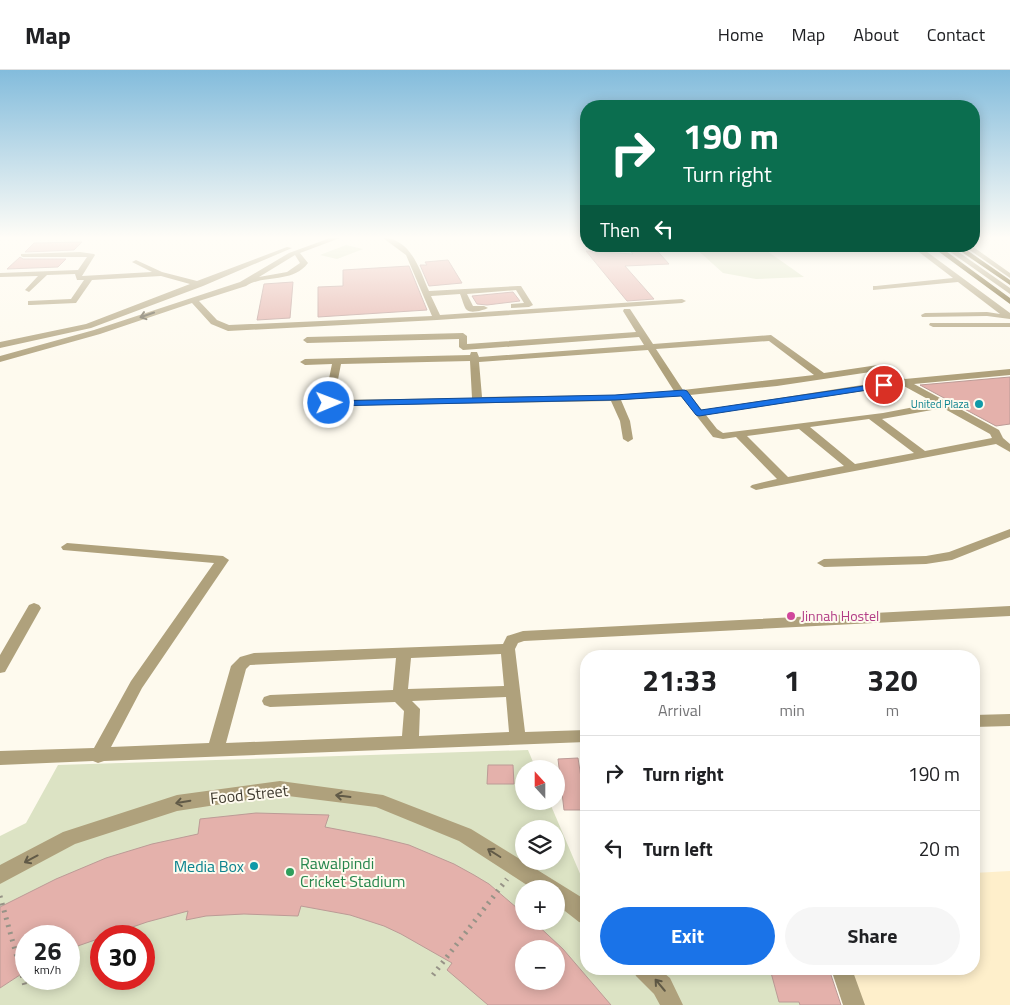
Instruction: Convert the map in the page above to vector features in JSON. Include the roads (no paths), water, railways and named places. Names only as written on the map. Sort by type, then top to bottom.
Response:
[{"type":"main road","points":[[982,282],[1010,302]]},
{"type":"street","points":[[29,290],[37,282]]},
{"type":"street","points":[[31,303],[73,301],[86,282]]},
{"type":"street","points":[[191,282],[200,284]]},
{"type":"street","points":[[0,345],[88,326],[206,282]]},
{"type":"street","points":[[1,357],[98,332],[245,282]]},
{"type":"street","points":[[421,282],[437,318]]},
{"type":"street","points":[[876,288],[928,282]]},
{"type":"street","points":[[962,282],[1010,320]]},
{"type":"street","points":[[995,282],[1010,292]]},
{"type":"street","points":[[426,294],[518,288],[529,305],[470,309],[464,292]]},
{"type":"street","points":[[192,300],[214,322],[228,328],[437,318],[682,301]]},
{"type":"street","points":[[627,310],[641,334],[682,393],[717,435],[740,435],[871,416],[883,416],[943,405]]},
{"type":"street","points":[[925,314],[987,314],[1010,320]]},
{"type":"street","points":[[933,325],[1010,320]]},
{"type":"street","points":[[88,326],[98,332]]},
{"type":"street","points":[[307,340],[464,336],[463,347],[641,334]]},
{"type":"street","points":[[304,362],[474,359],[652,348],[771,338],[822,376]]},
{"type":"street","points":[[473,346],[477,400]]},
{"type":"street","points":[[337,361],[329,403],[615,398],[682,393],[878,368],[994,432],[998,440],[1010,449]]},
{"type":"street","points":[[699,413],[902,382],[1010,372]]},
{"type":"street","points":[[615,398],[626,421],[628,438]]},
{"type":"street","points":[[871,416],[924,455]]},
{"type":"street","points":[[802,426],[853,468]]},
{"type":"street","points":[[740,435],[785,481]]},
{"type":"street","points":[[756,487],[998,440]]},
{"type":"street","points":[[824,563],[926,560],[952,556],[1010,533]]},
{"type":"street","points":[[67,547],[222,560],[136,685],[98,756]]},
{"type":"street","points":[[0,668],[34,608]]},
{"type":"street","points":[[518,739],[508,649],[512,640],[523,636],[1010,610]]},
{"type":"street","points":[[215,751],[239,666],[245,661],[254,658],[508,649]]},
{"type":"street","points":[[404,652],[400,696],[405,704],[412,709],[410,743]]},
{"type":"street","points":[[270,701],[512,691]]},
{"type":"street","points":[[980,721],[1010,720]]},
{"type":"street","points":[[0,758],[98,756],[580,736]]},
{"type":"street","name":"Food Street","points":[[0,876],[70,838],[177,802],[280,788],[377,800],[465,835],[536,880]]},
{"type":"street","points":[[565,898],[580,910]]},
{"type":"street","points":[[650,975],[662,986],[672,1005]]},
{"type":"street","points":[[844,975],[854,1005]]},
{"type":"place","name":"United Plaza","points":[[979,404]]},
{"type":"place","name":"Jinnah Hostel","points":[[791,616]]},
{"type":"place","name":"Media Box","points":[[254,866]]},
{"type":"place","name":"Rawalpindi Cricket Stadium","points":[[290,872]]}]
